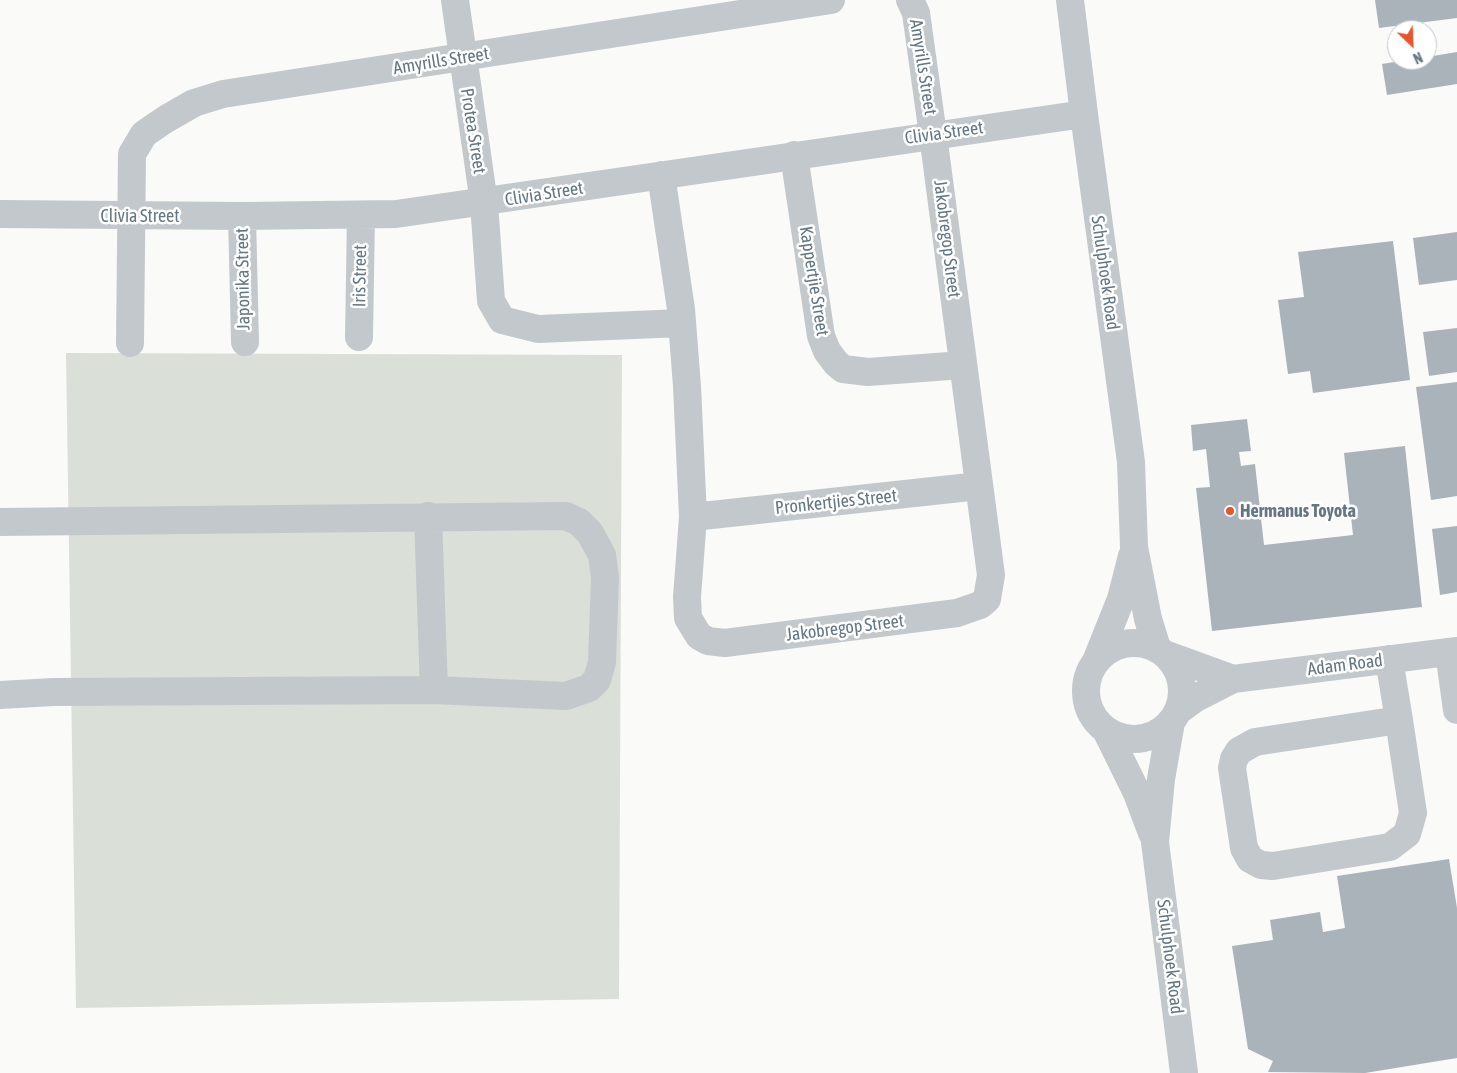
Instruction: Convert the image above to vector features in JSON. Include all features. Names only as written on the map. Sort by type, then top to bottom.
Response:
[{"type":"street","name":"Protea Street","points":[[455,0],[484,203],[491,302],[502,320],[538,329],[682,323]]},
{"type":"street","name":"Amyrills Street","points":[[131,216],[132,154],[136,144],[144,134],[166,119],[194,104],[223,94],[831,0]]},
{"type":"street","name":"Amyrills Street","points":[[910,0],[916,13],[933,135]]},
{"type":"street","name":"Schulphoek Road","points":[[1070,0],[1131,462],[1134,547],[1148,618],[1162,651]]},
{"type":"street","name":"Clivia Street","points":[[0,214],[242,216],[396,214],[484,203],[794,155],[1084,114]]},
{"type":"street","name":"Jakobregop Street","points":[[661,176],[682,323],[693,517],[686,596],[688,618],[699,636],[708,641],[725,643],[957,613],[980,605],[987,599],[991,574],[933,135]]},
{"type":"street","name":"Kappertjie Street","points":[[794,155],[821,336],[827,351],[836,363],[843,369],[868,372],[963,365]]},
{"type":"street","name":"Iris Street","points":[[359,337],[361,215]]},
{"type":"street","points":[[130,343],[131,216]]},
{"type":"street","name":"Japonika Street","points":[[242,216],[245,342]]},
{"type":"street","name":"Pronkertjies Street","points":[[693,517],[979,486]]},
{"type":"street","points":[[428,516],[434,690]]},
{"type":"street","points":[[0,522],[566,516],[579,522],[590,534],[602,555],[605,577],[602,662],[597,680],[589,688],[566,696],[434,690],[53,692],[0,695]]},
{"type":"street","name":"Schulphoek Road","points":[[1097,659],[1120,599],[1134,547]]},
{"type":"street","points":[[1125,643],[1141,643],[1162,651],[1176,667],[1182,681],[1182,696],[1175,716],[1161,732],[1134,740],[1120,738],[1107,732],[1097,723],[1089,711],[1085,698],[1085,684],[1089,671],[1097,659],[1110,649],[1125,643]]},
{"type":"street","name":"Adam Road","points":[[1162,651],[1233,679]]},
{"type":"street","points":[[1453,651],[1457,709]]},
{"type":"street","name":"Adam Road","points":[[1175,716],[1196,698],[1233,679],[1453,651]]},
{"type":"street","points":[[1389,659],[1399,720],[1413,813],[1411,827],[1400,842],[1390,847],[1273,866],[1261,865],[1250,859],[1244,848],[1233,776],[1234,759],[1239,751],[1255,742],[1399,720]]},
{"type":"street","name":"Schulphoek Road","points":[[1175,716],[1161,780],[1155,842],[1184,1073]]},
{"type":"street","name":"Schulphoek Road","points":[[1107,732],[1137,793],[1155,842]]},
{"type":"shaded area","points":[[66,353],[622,355],[619,999],[76,1008]]},
{"type":"building","points":[[1375,0],[1457,0],[1457,18],[1437,21],[1387,20],[1387,27],[1379,28]]},
{"type":"building","points":[[1457,52],[1457,84],[1387,95],[1382,64],[1387,63],[1387,70],[1437,70],[1437,55]]},
{"type":"building","points":[[1457,232],[1457,280],[1419,285],[1413,238]]},
{"type":"building","points":[[1393,241],[1410,380],[1313,393],[1310,371],[1288,374],[1278,300],[1304,297],[1298,252]]},
{"type":"building","points":[[1457,328],[1457,372],[1429,376],[1423,332]]},
{"type":"building","points":[[1457,382],[1457,496],[1431,500],[1416,387]]},
{"type":"building","name":"Hermanus Toyota","points":[[1247,419],[1251,451],[1239,452],[1241,466],[1255,464],[1264,545],[1353,535],[1344,453],[1405,446],[1422,607],[1212,631],[1196,488],[1210,487],[1206,449],[1193,451],[1191,425]]},
{"type":"building","points":[[1457,526],[1457,592],[1440,595],[1432,529]]},
{"type":"building","points":[[1449,859],[1457,908],[1457,1058],[1365,1073],[1268,1072],[1273,1061],[1248,1049],[1232,946],[1273,940],[1270,920],[1320,912],[1323,932],[1345,928],[1337,876]]},
{"type":"place","name":"Hermanus Toyota","points":[[1230,511]]}]
